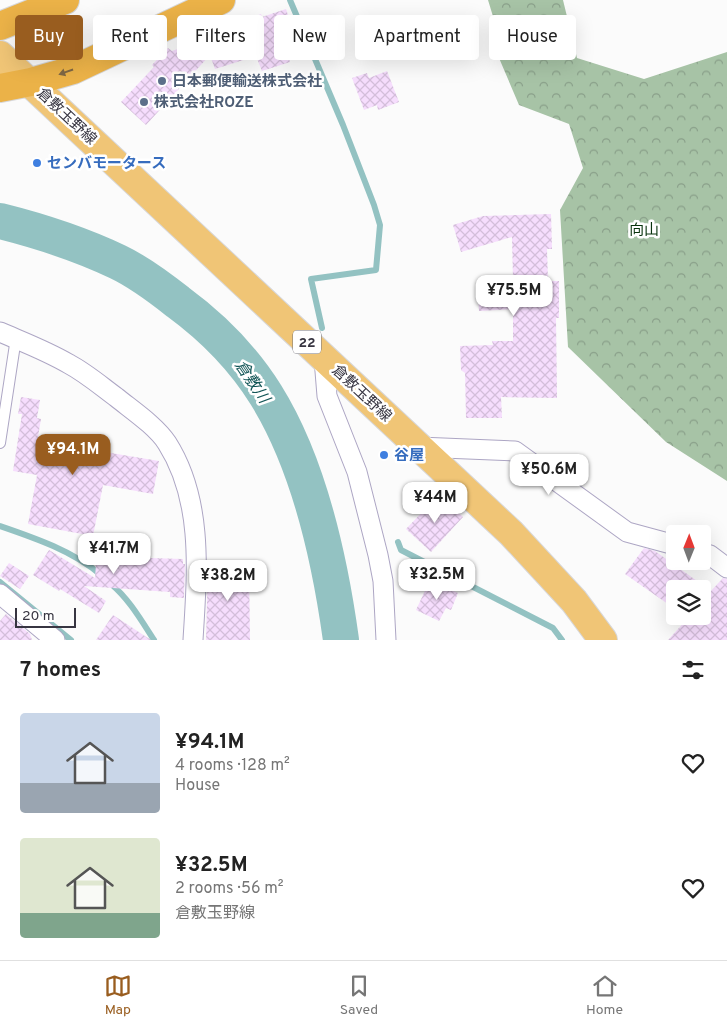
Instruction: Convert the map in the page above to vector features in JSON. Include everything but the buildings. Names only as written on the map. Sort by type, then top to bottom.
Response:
[{"type":"highway","points":[[0,26],[65,0]]},
{"type":"highway","points":[[0,88],[31,82],[72,70],[221,0]]},
{"type":"main road","name":"倉敷玉野線","points":[[0,55],[511,533],[574,601],[603,640]]},
{"type":"street","points":[[8,335],[70,364],[148,423],[166,441],[178,464],[192,510],[198,574],[193,640]]},
{"type":"street","points":[[324,359],[327,396],[357,472],[384,581],[386,640]]},
{"type":"street","points":[[419,447],[515,451],[627,532],[666,543]]},
{"type":"street","points":[[711,556],[727,568]]},
{"type":"street","points":[[0,594],[55,640]]},
{"type":"lane","points":[[0,443],[8,335]]},
{"type":"green space","name":"向山","points":[[488,0],[563,0],[567,15],[493,15]]},
{"type":"green space","name":"向山","points":[[727,52],[727,481],[666,442],[568,347],[560,210],[583,168],[569,124],[519,105],[500,60],[576,60],[576,54],[577,58],[644,79]]},
{"type":"waterway","points":[[290,0],[343,125],[380,225],[376,270],[311,279],[322,328]]},
{"type":"waterway","name":"倉敷川","points":[[0,221],[75,244],[104,255],[134,270],[203,322],[247,368],[266,395],[281,422],[306,482],[324,546],[341,640]]},
{"type":"waterway","points":[[0,526],[40,540],[66,552],[101,575]]},
{"type":"waterway","points":[[398,542],[401,550],[553,628],[562,640]]},
{"type":"waterway","points":[[0,582],[71,640]]},
{"type":"waterway","points":[[111,584],[129,603],[154,640]]},
{"type":"place","name":"日本郵便輸送株式会社","points":[[162,81]]},
{"type":"place","name":"株式会社ROZE","points":[[144,102]]},
{"type":"place","name":"センバモータース","points":[[37,163]]},
{"type":"place","name":"谷屋","points":[[384,455]]}]
